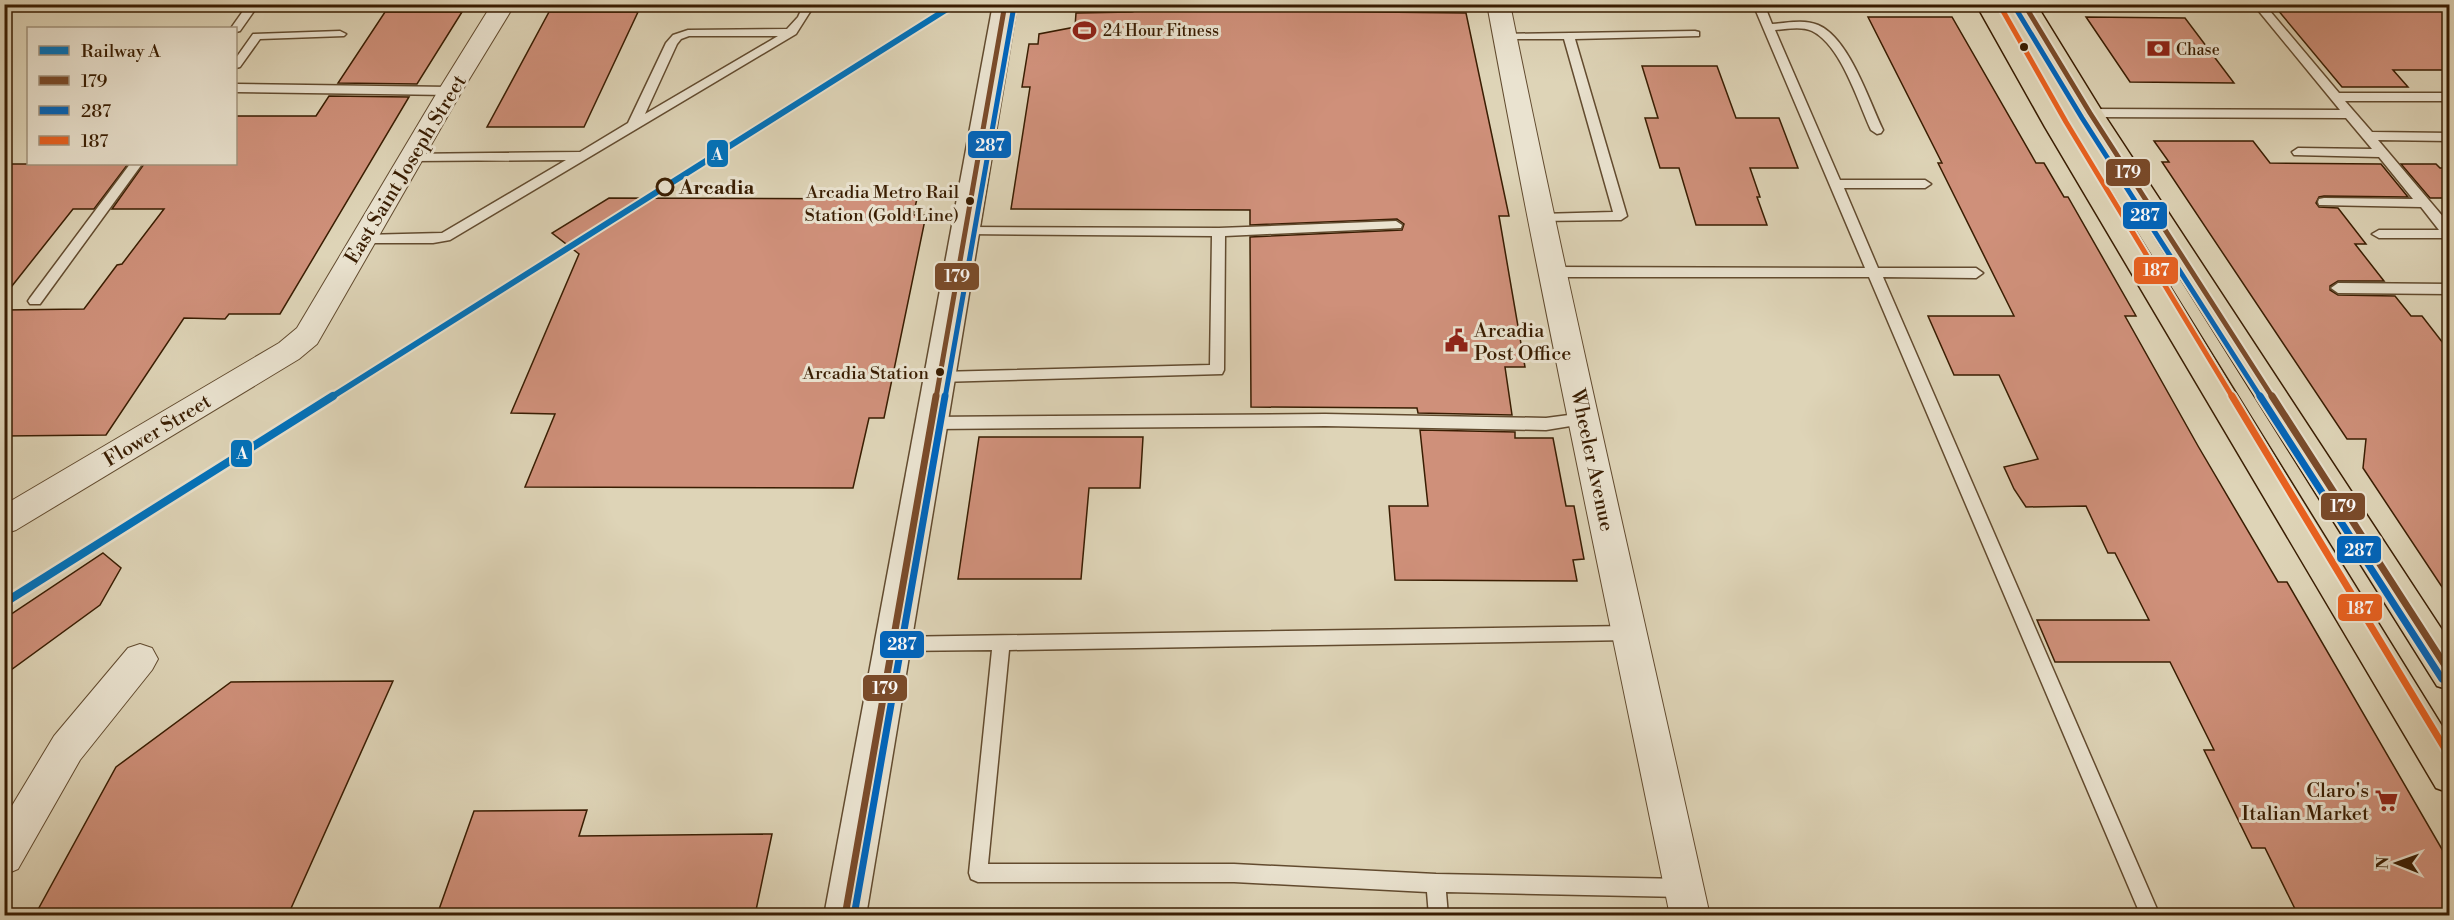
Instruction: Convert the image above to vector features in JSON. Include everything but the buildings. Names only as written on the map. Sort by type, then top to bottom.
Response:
[{"type":"main road","points":[[1988,4],[2058,127],[2450,774]]},
{"type":"main road","points":[[2024,4],[2090,113],[2450,674]]},
{"type":"street","name":"East Saint Joseph Street","points":[[307,336],[450,91],[504,4]]},
{"type":"street","points":[[845,915],[1005,4]]},
{"type":"street","name":"Wheeler Avenue","points":[[1498,4],[1540,218],[1687,902]]},
{"type":"street","name":"Flower Street","points":[[4,521],[289,351],[307,336]]},
{"type":"street","points":[[4,856],[68,748],[140,659]]},
{"type":"lane","points":[[237,28],[254,4]]},
{"type":"lane","points":[[363,239],[445,237],[792,32],[807,14],[810,4]]},
{"type":"lane","points":[[1758,4],[2151,915]]},
{"type":"lane","points":[[2258,4],[2450,234]]},
{"type":"lane","points":[[1768,27],[1812,27],[1824,33],[1837,48],[1876,130]]},
{"type":"lane","points":[[633,126],[672,43],[677,37],[698,33],[792,32]]},
{"type":"lane","points":[[1505,36],[1695,33]]},
{"type":"lane","points":[[237,64],[257,36],[340,34]]},
{"type":"lane","points":[[1540,218],[1621,216],[1569,36]]},
{"type":"lane","points":[[237,88],[450,91]]},
{"type":"lane","points":[[2334,97],[2450,97]]},
{"type":"lane","points":[[2090,113],[2349,114]]},
{"type":"lane","points":[[2368,136],[2450,137]]},
{"type":"lane","points":[[2298,152],[2382,153]]},
{"type":"lane","points":[[412,157],[582,156]]},
{"type":"lane","points":[[35,301],[135,165]]},
{"type":"lane","points":[[1836,184],[1925,184]]},
{"type":"lane","points":[[2324,202],[2423,203]]},
{"type":"lane","points":[[965,230],[1219,232],[1396,225]]},
{"type":"lane","points":[[939,377],[1217,370],[1219,232]]},
{"type":"lane","points":[[2379,234],[2450,234]]},
{"type":"lane","points":[[1552,272],[1976,273]]},
{"type":"lane","points":[[2338,288],[2450,289]]},
{"type":"lane","points":[[931,423],[1325,420],[1546,424],[1584,419]]},
{"type":"lane","points":[[892,644],[1630,633]]},
{"type":"lane","points":[[1001,643],[978,873],[1234,873],[1436,883],[1687,902]]},
{"type":"lane","points":[[1436,883],[1439,915]]},
{"type":"rail line","name":"A","points":[[4,603],[955,4]]},
{"type":"transit line","name":"179","points":[[845,916],[1005,4]]},
{"type":"transit line","name":"187","points":[[1999,4],[2066,122],[2450,757]]},
{"type":"transit line","name":"179","points":[[2024,4],[2090,113],[2450,673]]},
{"type":"transit line","name":"287","points":[[854,916],[1014,6]]},
{"type":"transit line","name":"287","points":[[2016,9],[2082,118],[2442,679]]},
{"type":"place","name":"24 Hour Fitness","points":[[1085,30]]},
{"type":"place","name":"Chase","points":[[2158,49]]},
{"type":"place","name":"Arcadia","points":[[665,187]]},
{"type":"place","name":"Arcadia Metro Rail Station (Gold Line)","points":[[970,201]]},
{"type":"place","name":"Arcadia Post Office","points":[[1456,341]]},
{"type":"place","name":"Arcadia Station","points":[[940,372]]},
{"type":"place","name":"Claro's Italian Market","points":[[2387,801]]}]
